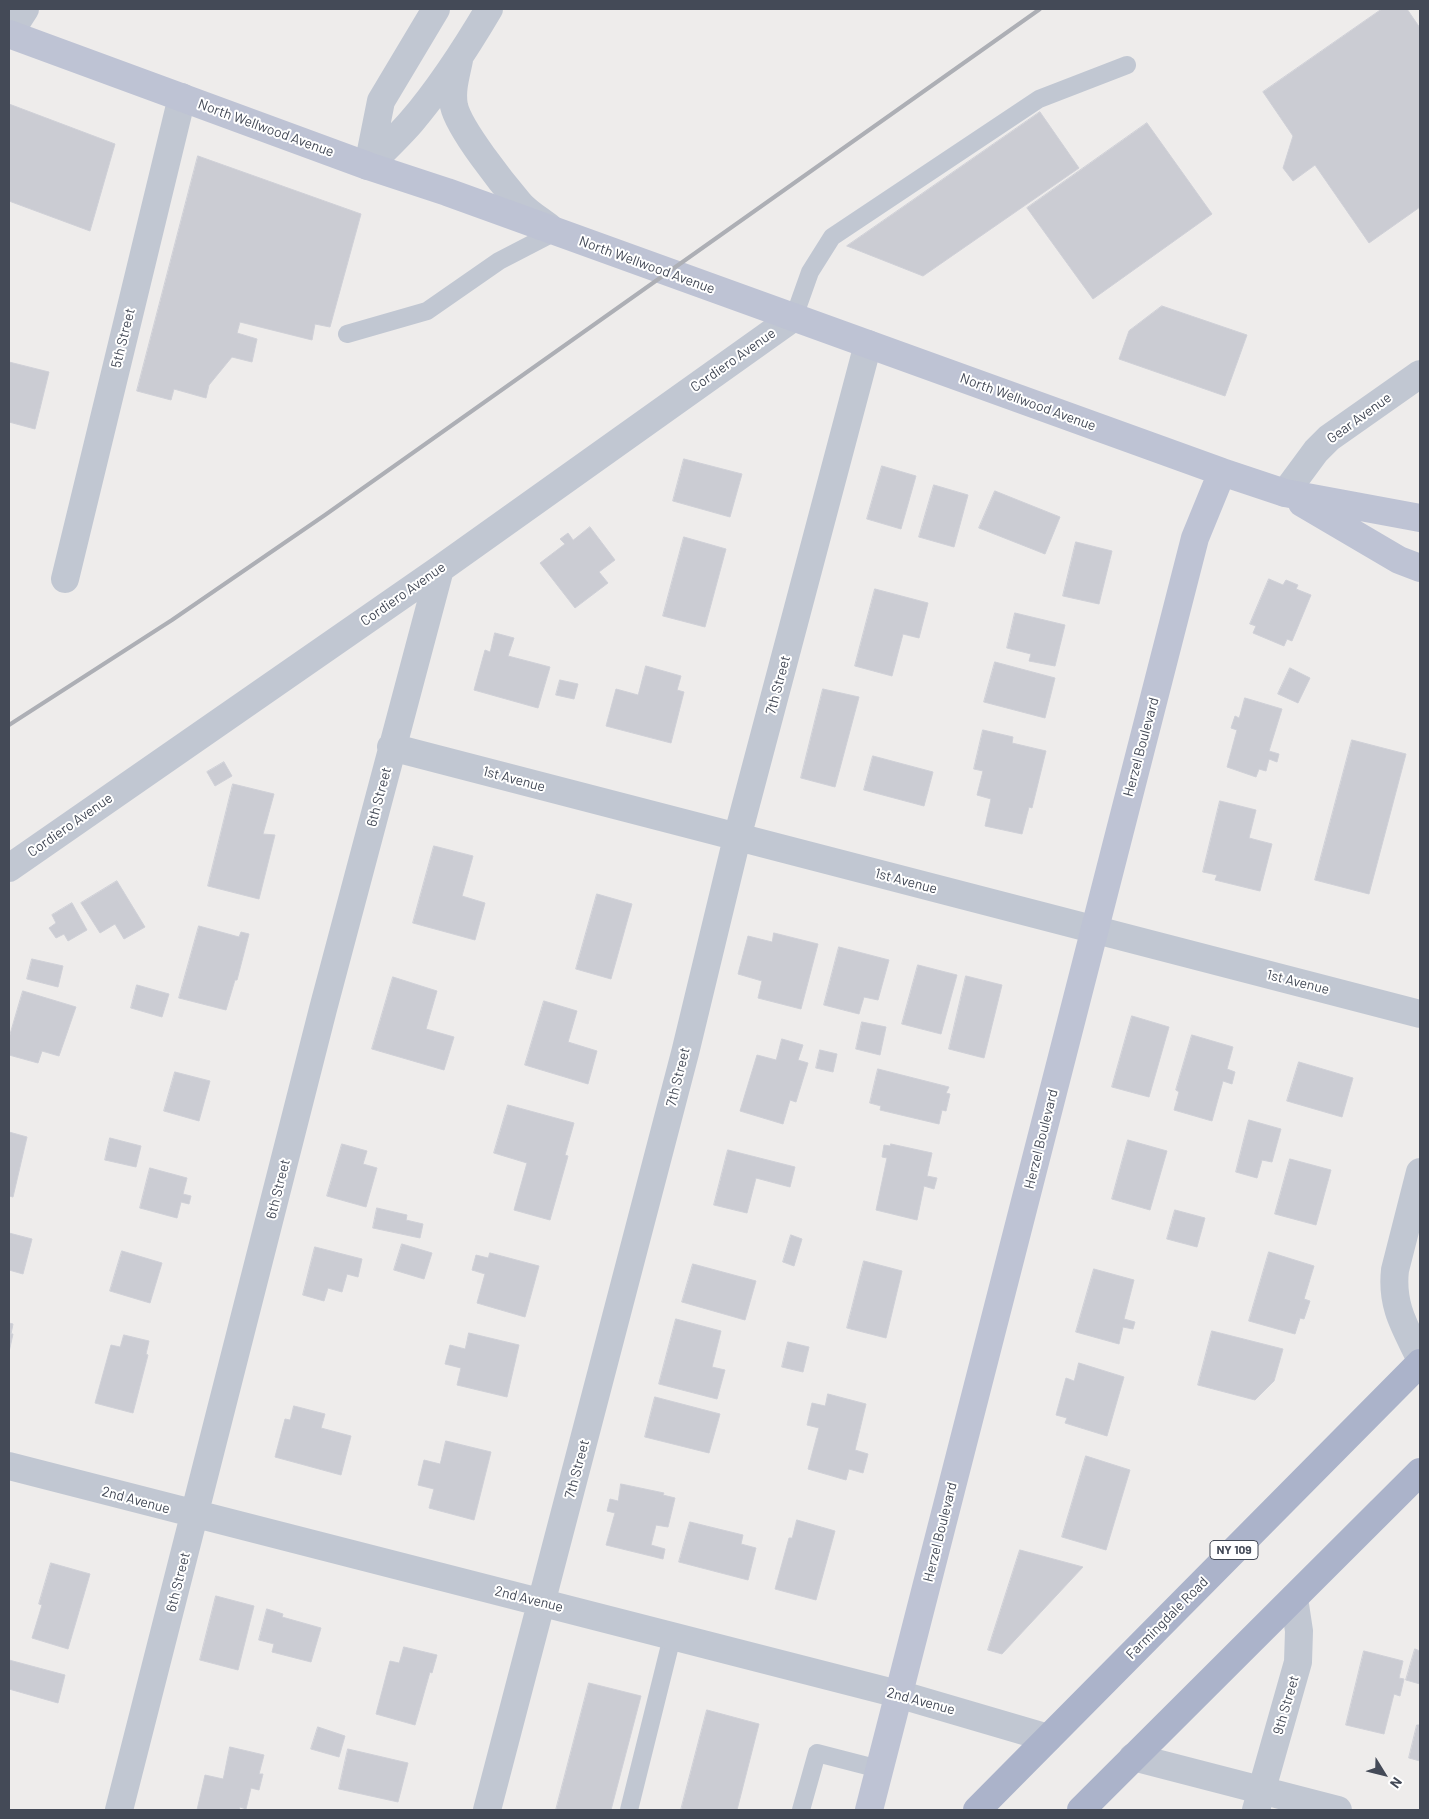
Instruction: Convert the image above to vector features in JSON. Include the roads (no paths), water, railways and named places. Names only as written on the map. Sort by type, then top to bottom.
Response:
[{"type":"main road","name":"North Wellwood Avenue","points":[[9,34],[368,166],[447,192],[1222,472],[1285,493],[1420,518]]},
{"type":"main road","name":"Herzel Boulevard","points":[[869,1810],[1195,538],[1222,472]]},
{"type":"main road","name":"North Wellwood Avenue","points":[[1285,493],[1399,560],[1420,568]]},
{"type":"main road","name":"Farmingdale Road","points":[[977,1810],[1420,1363]]},
{"type":"main road","points":[[1082,1810],[1420,1472]]},
{"type":"street","points":[[9,34],[25,9]]},
{"type":"street","points":[[368,166],[381,101],[436,9]]},
{"type":"street","points":[[368,166],[411,122],[459,60],[489,9]]},
{"type":"street","points":[[459,60],[453,88],[454,104],[458,118],[478,149],[521,205],[555,232]]},
{"type":"street","name":"5th Street","points":[[65,579],[182,97]]},
{"type":"street","name":"Cordiero Avenue","points":[[9,868],[440,569],[794,317]]},
{"type":"street","name":"7th Street","points":[[487,1810],[685,1053],[738,838],[868,344]]},
{"type":"street","name":"Gear Avenue","points":[[1285,493],[1316,451],[1329,438],[1420,374]]},
{"type":"street","name":"6th Street","points":[[119,1810],[323,1009],[440,569]]},
{"type":"street","name":"1st Avenue","points":[[392,747],[1420,1014]]},
{"type":"street","points":[[1420,1172],[1395,1270],[1394,1283],[1397,1309],[1420,1358]]},
{"type":"street","name":"2nd Avenue","points":[[9,1466],[898,1694],[1048,1738]]},
{"type":"street","name":"9th Street","points":[[1259,1800],[1298,1662],[1299,1631],[1294,1598]]},
{"type":"street","points":[[1133,1757],[1259,1800],[1338,1810]]},
{"type":"lane","points":[[794,317],[810,272],[832,237],[1039,99],[1127,65]]},
{"type":"lane","points":[[347,334],[427,311],[499,261],[555,232]]},
{"type":"lane","points":[[628,1810],[672,1637]]},
{"type":"lane","points":[[801,1810],[817,1752],[880,1769]]},
{"type":"railway","points":[[9,725],[172,620],[325,515],[1040,9]]}]
